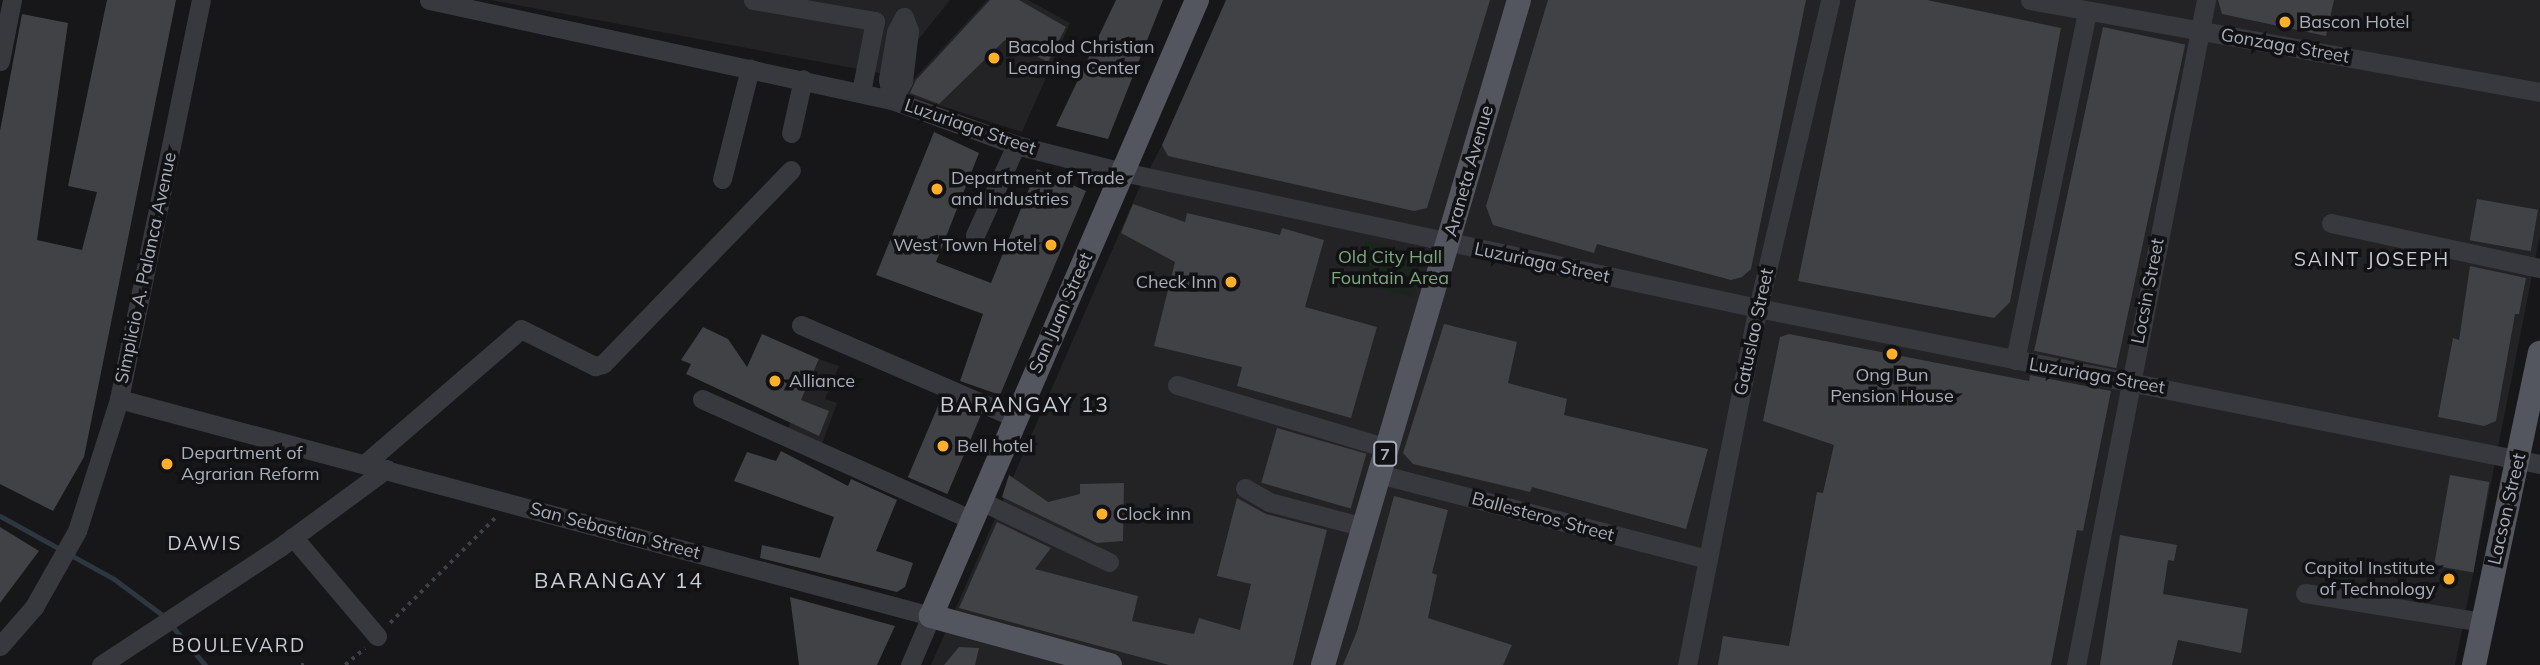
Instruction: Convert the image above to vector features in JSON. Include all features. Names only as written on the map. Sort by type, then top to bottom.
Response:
[{"type":"main road","name":"San Juan Street","points":[[931,616],[1014,417],[1197,0]]},
{"type":"main road","name":"Araneta Avenue","points":[[1323,665],[1519,0]]},
{"type":"main road","name":"Lacson Street","points":[[2473,665],[2482,622],[2529,462],[2540,353]]},
{"type":"main road","name":"San Sebastian Street","points":[[931,616],[1110,665]]},
{"type":"street","points":[[0,61],[12,0]]},
{"type":"street","name":"Simplicio A. Palanca Avenue","points":[[0,646],[53,577],[77,531],[119,399],[201,0]]},
{"type":"street","name":"Luzuriaga Street","points":[[429,0],[861,92],[892,100],[1016,145],[1123,172],[1758,308],[2529,462]]},
{"type":"street","points":[[753,0],[875,21],[861,92]]},
{"type":"street","name":"Gatuslao Street","points":[[1687,665],[1758,308],[1830,0]]},
{"type":"street","name":"Gonzaga Street","points":[[2030,0],[2540,92]]},
{"type":"street","name":"Locsin Street","points":[[2076,665],[2206,0]]},
{"type":"street","points":[[892,100],[903,81],[909,31],[905,8]]},
{"type":"street","points":[[2015,360],[2087,12]]},
{"type":"street","points":[[722,179],[750,68]]},
{"type":"street","points":[[792,133],[803,79]]},
{"type":"street","points":[[975,235],[1016,145]]},
{"type":"street","points":[[101,665],[293,537],[376,465],[521,329],[595,366],[603,363],[792,170]]},
{"type":"street","points":[[2331,223],[2540,268]]},
{"type":"street","points":[[801,325],[1014,417]]},
{"type":"street","points":[[1177,385],[1387,447]]},
{"type":"street","name":"San Sebastian Street","points":[[119,399],[376,465],[931,616]]},
{"type":"street","points":[[702,399],[1109,562]]},
{"type":"street","name":"Ballesteros Street","points":[[1379,474],[1707,559]]},
{"type":"street","points":[[1245,488],[1269,502],[1364,527]]},
{"type":"street","points":[[293,537],[377,636]]},
{"type":"street","points":[[2305,593],[2482,622]]},
{"type":"street","name":"San Juan Street","points":[[910,665],[931,616]]},
{"type":"path","points":[[345,665],[483,534],[508,502]]},
{"type":"path","points":[[301,665],[309,665]]},
{"type":"shaded area","points":[[491,0],[950,0],[890,75]]},
{"type":"shaded area","name":"Bacolod Christian Learning Center","points":[[987,0],[1028,0],[1070,23],[1022,132],[901,93]]},
{"type":"shaded area","points":[[1226,0],[2540,0],[2540,235],[2455,665],[931,665],[1137,193],[1162,145],[1195,112]]},
{"type":"shaded area","points":[[819,359],[839,366],[825,399],[837,403],[822,444],[788,428]]},
{"type":"green space","name":"Old City Hall Fountain Area","points":[[1366,240],[1424,255],[1414,297],[1355,283]]},
{"type":"building","points":[[107,0],[176,0],[84,457],[53,511],[0,484],[0,131],[22,14],[68,23],[37,240],[82,250],[97,192],[68,186]]},
{"type":"building","points":[[990,0],[1019,0],[1066,27],[1048,62],[1005,40],[939,104],[910,93],[916,80]]},
{"type":"building","points":[[1116,0],[1163,0],[1108,139],[1056,126]]},
{"type":"building","points":[[1226,0],[1490,0],[1427,208],[1414,211],[1168,156],[1162,145]]},
{"type":"building","points":[[1548,0],[1806,0],[1751,269],[1742,277],[1731,280],[1597,244],[1594,253],[1493,225],[1486,206]]},
{"type":"building","points":[[1856,0],[1927,0],[2061,28],[2010,302],[1994,318],[1798,281]]},
{"type":"building","points":[[2218,0],[2334,0],[2326,36],[2222,14]]},
{"type":"building","points":[[2103,27],[2185,44],[2116,368],[2034,351]]},
{"type":"building","points":[[934,132],[979,153],[936,262],[991,283],[1037,169],[1086,191],[1000,395],[960,381],[983,314],[876,275]]},
{"type":"building","points":[[2477,199],[2538,210],[2531,251],[2470,240]]},
{"type":"building","points":[[1133,204],[1185,222],[1187,213],[1280,235],[1282,228],[1324,240],[1305,307],[1377,327],[1351,418],[1237,386],[1242,367],[1154,346],[1175,262],[1121,233]]},
{"type":"building","points":[[2470,266],[2526,278],[2519,314],[2515,314],[2496,421],[2484,426],[2438,417],[2453,338],[2459,340]]},
{"type":"building","points":[[1444,324],[1517,342],[1508,383],[1567,399],[1564,415],[1708,449],[1686,529],[1532,487],[1530,492],[1413,464],[1403,453]]},
{"type":"building","points":[[703,327],[728,339],[747,367],[762,334],[819,359],[801,400],[829,411],[819,436],[686,374],[691,364],[681,360]]},
{"type":"building","points":[[1789,334],[2029,381],[2030,375],[2111,391],[2083,531],[2077,530],[2051,665],[1718,665],[1723,636],[1789,646],[1817,492],[1823,493],[1834,445],[1763,421],[1780,337]]},
{"type":"building","name":"Bell hotel","points":[[941,399],[981,416],[947,494],[908,477]]},
{"type":"building","points":[[1277,428],[1366,454],[1351,508],[1261,483]]},
{"type":"building","points":[[781,451],[848,486],[851,479],[897,500],[876,551],[913,563],[905,587],[897,592],[760,558],[762,545],[820,558],[834,517],[734,481],[747,452],[776,461]]},
{"type":"building","points":[[1009,475],[1048,502],[1080,494],[1080,484],[1124,483],[1123,541],[1097,543],[1002,497]]},
{"type":"building","points":[[2450,475],[2489,482],[2473,573],[2434,566]]},
{"type":"building","points":[[1394,496],[1448,510],[1432,573],[1437,575],[1428,618],[1512,645],[1503,665],[1343,665],[1357,631]]},
{"type":"building","points":[[1237,498],[1266,514],[1327,530],[1293,665],[1169,665],[959,608],[997,522],[1051,548],[1035,569],[1138,596],[1132,621],[1194,634],[1199,618],[1240,630],[1251,584],[1217,576]]},
{"type":"building","points":[[0,527],[39,551],[0,603]]},
{"type":"building","points":[[2120,535],[2177,545],[2174,561],[2168,560],[2163,594],[2248,609],[2241,653],[2178,640],[2172,665],[2100,665]]},
{"type":"building","points":[[790,597],[895,626],[877,665],[799,665]]},
{"type":"building","points":[[959,647],[979,648],[975,665],[944,665]]},
{"type":"waterway","points":[[0,516],[114,579],[165,617]]},
{"type":"waterway","points":[[171,625],[205,665]]},
{"type":"place","name":"Bascon Hotel","points":[[2285,22]]},
{"type":"place","name":"Bacolod Christian Learning Center","points":[[994,58]]},
{"type":"place","name":"Department of Trade and Industries","points":[[937,189]]},
{"type":"place","name":"West Town Hotel","points":[[1051,245]]},
{"type":"place","name":"Check Inn","points":[[1231,282]]},
{"type":"place","name":"Ong Bun Pension House","points":[[1892,354]]},
{"type":"place","name":"Alliance","points":[[775,381]]},
{"type":"place","name":"Bell hotel","points":[[943,446]]},
{"type":"place","name":"Department of Agrarian Reform","points":[[167,464]]},
{"type":"place","name":"Clock inn","points":[[1102,514]]},
{"type":"place","name":"Capitol Institute of Technology","points":[[2449,579]]},
{"type":"district","name":"SAINT JOSEPH","points":[[2372,260]]},
{"type":"district","name":"BARANGAY 13","points":[[1025,404]]},
{"type":"district","name":"DAWIS","points":[[205,544]]},
{"type":"district","name":"BARANGAY 14","points":[[619,580]]},
{"type":"district","name":"BOULEVARD","points":[[239,646]]}]
